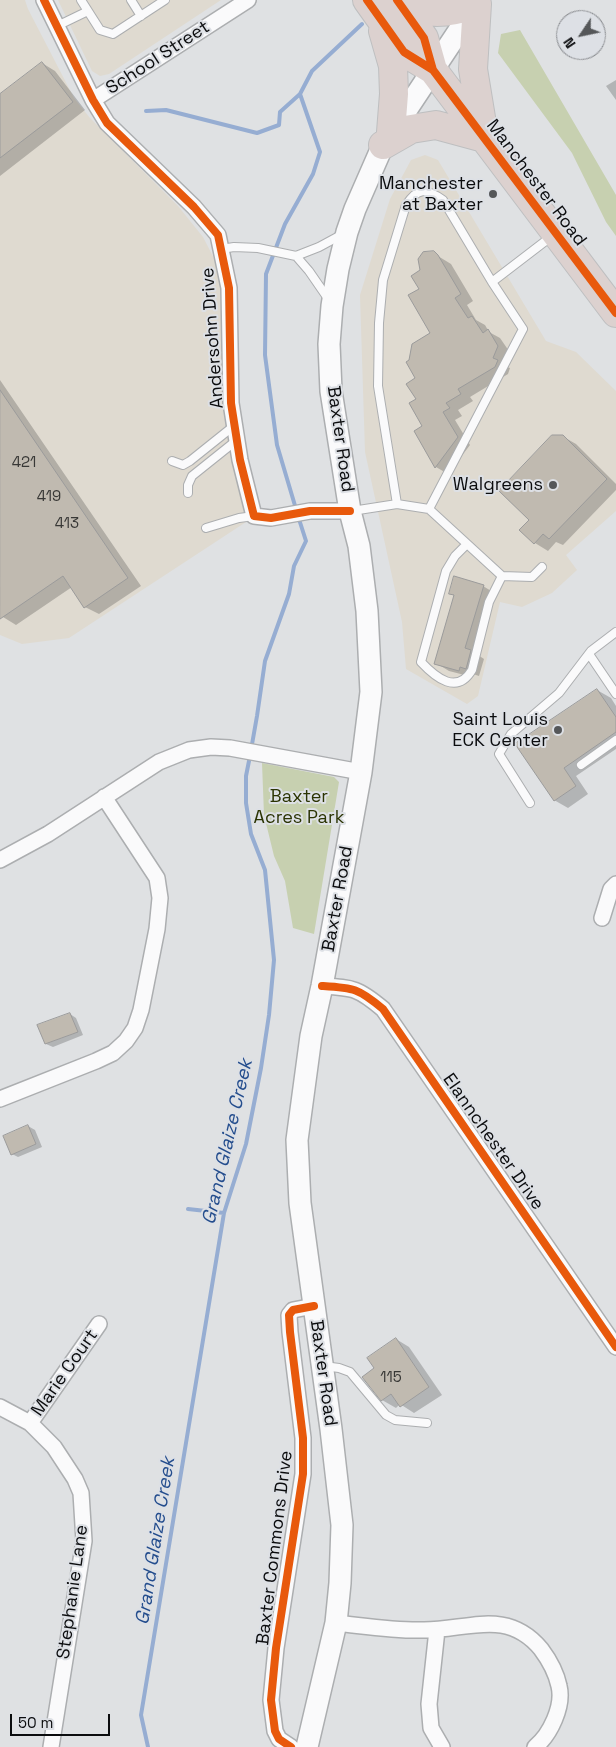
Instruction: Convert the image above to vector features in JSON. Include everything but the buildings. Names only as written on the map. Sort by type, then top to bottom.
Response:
[{"type":"highway","points":[[478,2],[473,68],[484,138],[436,125],[412,129],[387,139],[394,94],[385,5],[429,12],[443,12],[478,2]]},
{"type":"highway","name":"Manchester Road","points":[[385,5],[404,52],[433,70],[616,313]]},
{"type":"main road","name":"Baxter Road","points":[[307,1747],[336,1623],[340,1584],[342,1525],[323,1366],[300,1202],[297,1140],[311,1036],[322,986],[361,772],[371,692],[367,611],[359,546],[350,511],[331,391],[329,344],[332,306],[347,232],[355,209],[387,139],[478,2]]},
{"type":"street","name":"Andersohn Drive","points":[[44,0],[92,100],[107,123],[208,222],[218,235],[228,288],[231,349],[230,377],[236,433],[240,460],[254,516]]},
{"type":"street","name":"School Street","points":[[92,100],[246,1]]},
{"type":"street","points":[[254,516],[271,518],[310,511],[350,511]]},
{"type":"street","points":[[0,860],[48,834],[159,762],[189,750],[211,747],[230,748],[361,772]]},
{"type":"street","points":[[0,1098],[113,1053],[126,1041],[135,1028],[141,1010],[157,929],[160,898],[157,878],[104,797]]},
{"type":"street","points":[[602,918],[611,889],[616,884]]},
{"type":"street","name":"Elannchester Drive","points":[[322,986],[350,988],[360,991],[383,1009],[616,1348]]},
{"type":"street","name":"Baxter Commons Drive","points":[[291,1747],[279,1738],[275,1731],[271,1700],[277,1642],[303,1474],[303,1438],[289,1315],[293,1310],[314,1306]]},
{"type":"street","name":"Marie Court","points":[[30,1423],[99,1324]]},
{"type":"street","name":"Stephanie Lane","points":[[0,1407],[30,1423],[54,1447],[66,1463],[81,1493],[84,1541],[50,1747]]},
{"type":"street","points":[[336,1623],[408,1631],[499,1624],[518,1630],[532,1639],[546,1656],[557,1674],[561,1692],[554,1724],[535,1747]]},
{"type":"street","points":[[437,1630],[429,1704],[431,1728],[442,1747]]},
{"type":"lane","points":[[81,0],[100,30],[113,34],[165,0]]},
{"type":"lane","points":[[131,0],[141,16]]},
{"type":"lane","points":[[57,26],[88,11]]},
{"type":"lane","points":[[397,504],[378,386],[378,323],[383,280],[406,205],[412,196],[421,191],[432,192],[443,200],[492,282],[523,329],[429,509]]},
{"type":"lane","points":[[332,306],[309,271],[296,256],[319,248],[347,232]]},
{"type":"lane","points":[[492,282],[556,233]]},
{"type":"lane","name":"Andersohn Drive","points":[[221,249],[234,247],[258,248],[296,256]]},
{"type":"lane","points":[[172,461],[183,464],[190,461],[236,433]]},
{"type":"lane","points":[[188,493],[188,486],[192,476],[236,433]]},
{"type":"lane","points":[[350,511],[397,504],[429,509],[502,576],[532,577],[542,567]]},
{"type":"lane","points":[[206,528],[239,518],[254,516]]},
{"type":"lane","points":[[467,544],[455,556],[446,571],[421,662],[437,678],[456,683],[468,677],[472,670],[489,602],[502,576]]},
{"type":"lane","points":[[530,803],[498,754],[512,734],[558,693],[589,654],[616,632]]},
{"type":"lane","points":[[589,654],[616,694]]},
{"type":"lane","points":[[581,765],[616,740]]},
{"type":"lane","points":[[323,1366],[339,1368],[350,1372],[386,1415],[395,1420],[427,1423]]},
{"type":"shaded area","points":[[0,0],[25,0],[74,98],[90,118],[178,206],[203,237],[220,270],[246,522],[69,638],[22,644],[0,635]]},
{"type":"shaded area","points":[[58,0],[221,0],[109,74],[100,76],[92,71]]},
{"type":"shaded area","points":[[425,155],[438,160],[546,341],[576,352],[616,391],[616,511],[566,555],[577,570],[552,593],[522,607],[500,602],[478,696],[467,704],[406,669],[402,622],[365,452],[360,295],[390,199],[411,160]]},
{"type":"green space","points":[[520,30],[616,195],[616,236],[606,222],[572,153],[498,53],[501,34]]},
{"type":"green space","name":"Baxter Acres Park","points":[[262,763],[334,777],[339,782],[314,934],[293,928],[285,881],[274,856],[264,815]]},
{"type":"waterway","name":"Grand Glaize Creek","points":[[296,509],[277,445],[265,355],[266,274],[285,224],[313,174],[320,152],[300,94],[312,71],[362,24]]},
{"type":"waterway","points":[[146,111],[166,110],[257,133],[279,125],[280,112],[300,94]]},
{"type":"waterway","name":"Grand Glaize Creek","points":[[251,750],[265,661],[289,594],[294,566],[306,541],[298,516]]},
{"type":"waterway","name":"Grand Glaize Creek","points":[[148,1747],[141,1715],[224,1213],[246,1144],[269,1015],[274,960],[265,870],[251,834],[246,803],[246,776],[250,756]]},
{"type":"waterway","points":[[188,1209],[224,1213]]},
{"type":"cycle path","points":[[44,0],[93,100],[107,123],[194,207],[218,235],[229,288],[231,403],[240,460],[254,516],[271,518],[310,511],[350,511]]},
{"type":"cycle path","points":[[367,0],[404,52],[433,70],[616,313]]},
{"type":"cycle path","points":[[397,0],[424,38],[433,70]]},
{"type":"cycle path","points":[[322,986],[355,990],[383,1009],[616,1347]]},
{"type":"cycle path","points":[[291,1747],[279,1739],[275,1731],[271,1700],[276,1648],[303,1474],[303,1438],[289,1315],[293,1310],[314,1306]]},
{"type":"place","name":"Manchester at Baxter","points":[[493,194]]},
{"type":"place","name":"Walgreens","points":[[553,485]]},
{"type":"place","name":"Saint Louis ECK Center","points":[[558,730]]}]
